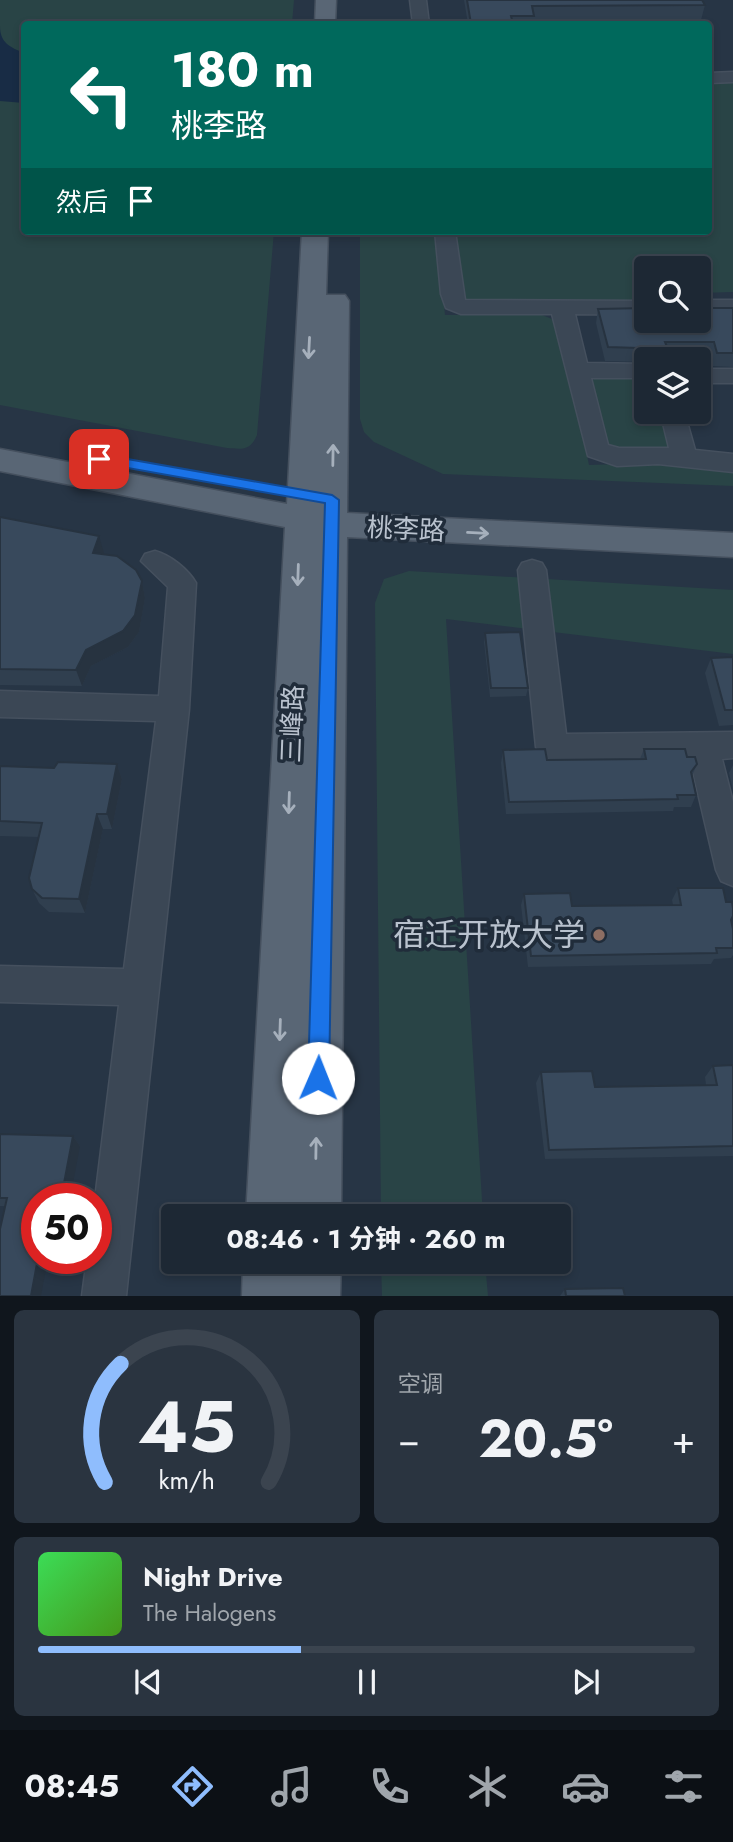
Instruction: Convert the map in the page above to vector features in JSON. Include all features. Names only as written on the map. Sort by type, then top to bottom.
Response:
[{"type":"main road","points":[[325,21],[326,0]]},
{"type":"main road","points":[[339,0],[339,21]]},
{"type":"main road","name":"三峰路","points":[[315,235],[315,1204]]},
{"type":"main road","name":"三峰路","points":[[273,1204],[336,235]]},
{"type":"main road","name":"桃李路","points":[[0,440],[316,509],[733,527]]},
{"type":"main road","name":"桃李路","points":[[0,460],[316,509],[733,545]]},
{"type":"main road","points":[[269,1296],[270,1274]]},
{"type":"main road","points":[[313,1296],[314,1274]]},
{"type":"lane","points":[[418,0],[421,21]]},
{"type":"lane","points":[[712,78],[733,78]]},
{"type":"lane","points":[[446,235],[454,303],[468,309],[634,308]]},
{"type":"lane","points":[[711,307],[733,307]]},
{"type":"lane","points":[[562,308],[597,450],[617,457],[684,457],[733,463]]},
{"type":"lane","points":[[577,370],[634,371]]},
{"type":"lane","points":[[711,376],[733,376]]},
{"type":"lane","points":[[675,424],[684,457]]},
{"type":"lane","points":[[104,1296],[173,709],[182,583],[155,561]]},
{"type":"lane","points":[[532,570],[552,747],[718,745],[733,870]]},
{"type":"lane","points":[[0,704],[173,709]]},
{"type":"lane","points":[[0,985],[140,988]]},
{"type":"green space","points":[[0,0],[294,0],[292,21],[21,21],[21,235],[274,235],[257,435],[254,440],[242,449],[227,448],[0,405]]},
{"type":"green space","points":[[712,82],[733,82],[733,292],[711,293],[711,256],[634,256],[634,303],[465,301],[461,296],[453,235],[712,235]]},
{"type":"green space","points":[[360,235],[437,235],[445,315],[542,315],[559,322],[589,465],[686,462],[733,471],[733,486],[443,474],[374,442],[364,432],[360,419]]},
{"type":"green space","points":[[598,375],[634,375],[634,424],[669,424],[674,450],[618,451],[608,446],[592,381]]},
{"type":"green space","points":[[409,571],[733,590],[733,654],[446,619],[482,1204],[381,1204],[375,603],[384,579]]},
{"type":"green space","points":[[381,1274],[486,1274],[488,1296],[382,1296]]},
{"type":"water","points":[[0,32],[10,46],[21,52],[21,103],[0,101]]},
{"type":"building","points":[[467,0],[702,0],[705,5],[532,6],[534,16],[511,16],[512,21],[470,21]]},
{"type":"building","points":[[634,308],[634,333],[711,333],[711,308],[733,308],[733,353],[717,353],[714,342],[665,342],[667,347],[608,347],[598,309]]},
{"type":"building","points":[[0,517],[99,536],[93,553],[117,556],[136,570],[142,581],[135,615],[123,631],[86,650],[76,670],[0,669]]},
{"type":"building","points":[[520,632],[528,688],[491,688],[485,633]]},
{"type":"building","points":[[733,657],[733,710],[725,710],[711,658]]},
{"type":"building","points":[[545,749],[547,760],[646,759],[644,749],[685,749],[687,757],[695,757],[697,764],[691,772],[696,795],[677,795],[678,799],[509,802],[503,750]]},
{"type":"building","points":[[58,762],[117,764],[107,814],[97,814],[79,899],[42,898],[32,889],[29,878],[42,823],[0,821],[0,766],[54,768]]},
{"type":"building","points":[[678,888],[723,888],[726,902],[732,902],[733,908],[733,948],[716,948],[717,953],[531,956],[524,894],[570,893],[572,906],[681,905]]},
{"type":"building","points":[[733,1065],[733,1146],[549,1150],[541,1072],[592,1071],[595,1087],[717,1085],[713,1066]]},
{"type":"building","points":[[0,1134],[73,1136],[64,1183],[21,1183],[21,1274],[35,1274],[31,1296],[0,1296],[0,1229],[7,1198],[0,1198]]},
{"type":"building","points":[[623,1288],[625,1296],[566,1296],[565,1289]]},
{"type":"place","name":"宿迁开放大学","points":[[599,935]]},
{"type":"route","points":[[99,459],[332,500],[318,1078]]}]
